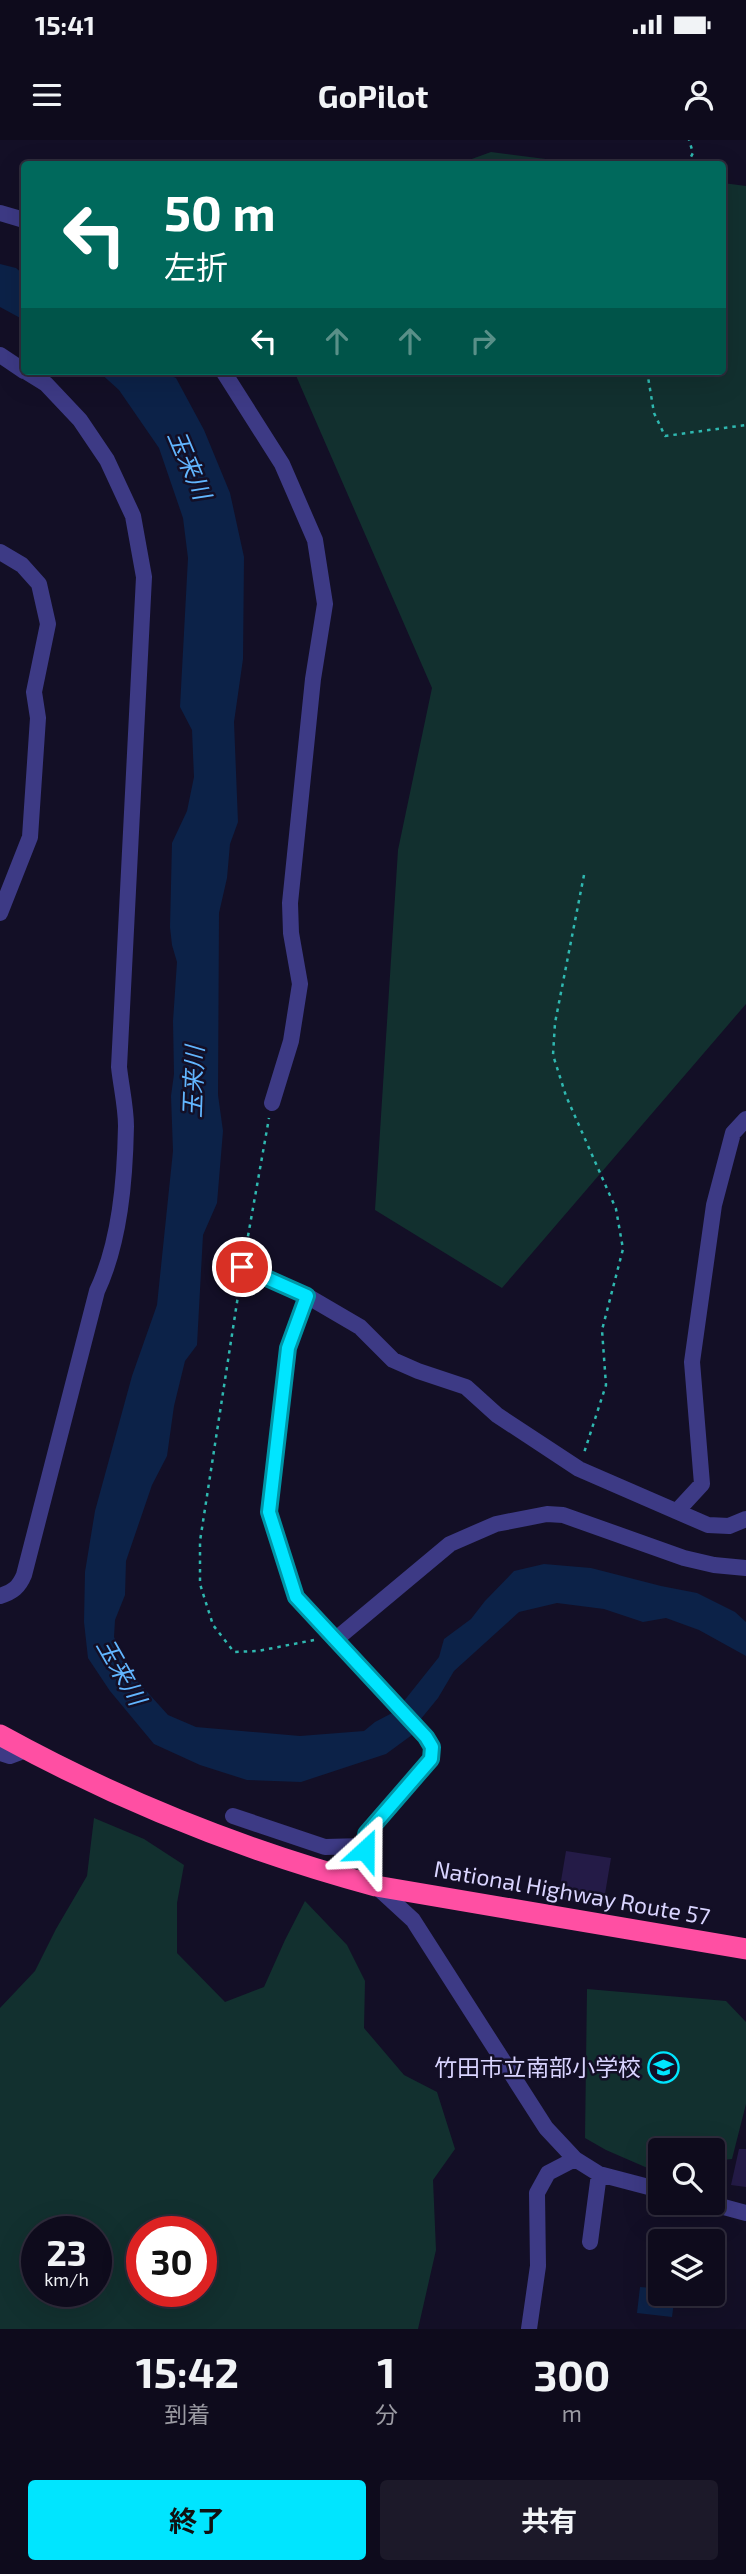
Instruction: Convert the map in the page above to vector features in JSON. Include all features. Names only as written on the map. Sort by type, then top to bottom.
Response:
[{"type":"highway","name":"National Highway Route 57","points":[[0,1735],[95,1784],[199,1828],[334,1874],[376,1886],[746,1949]]},
{"type":"street","points":[[0,213],[21,219]]},
{"type":"street","points":[[0,355],[21,368]]},
{"type":"street","points":[[0,1596],[10,1593],[19,1585],[24,1575],[97,1291],[107,1268],[121,1193],[126,1124],[119,1067],[144,577],[133,516],[107,460],[80,420],[46,384],[31,375]]},
{"type":"street","points":[[226,375],[282,464],[315,540],[325,604],[313,679],[290,903],[291,933],[300,984],[291,1041],[272,1103]]},
{"type":"street","points":[[0,552],[22,565],[39,584],[48,624],[34,692],[38,718],[30,838],[0,913]]},
{"type":"street","points":[[678,1510],[702,1484],[692,1362],[714,1205],[733,1133],[746,1119]]},
{"type":"street","points":[[242,1267],[307,1296],[360,1327],[393,1360],[466,1387],[497,1415],[579,1469],[708,1525],[729,1526],[746,1519]]},
{"type":"street","points":[[307,1296],[288,1348],[269,1512],[296,1597],[333,1639],[350,1653],[432,1747],[431,1759],[366,1834],[365,1846],[376,1886],[413,1920],[546,2128],[575,2160],[599,2174],[648,2187]]},
{"type":"street","points":[[333,1639],[450,1544],[496,1524],[547,1514],[563,1515],[684,1558],[714,1565],[746,1568]]},
{"type":"street","points":[[0,1753],[10,1756],[26,1750]]},
{"type":"street","points":[[233,1816],[325,1847],[365,1846]]},
{"type":"street","points":[[529,2329],[538,2266],[537,2193],[548,2173],[575,2160]]},
{"type":"street","points":[[590,2242],[599,2174]]},
{"type":"street","points":[[725,2207],[746,2213]]},
{"type":"path","points":[[688,161],[692,153],[690,140]]},
{"type":"path","points":[[649,375],[654,413],[665,436],[746,425]]},
{"type":"path","points":[[579,1469],[606,1385],[602,1330],[624,1249],[616,1209],[566,1096],[553,1055],[555,1023],[584,875]]},
{"type":"path","points":[[272,1103],[242,1267],[200,1541],[200,1584],[212,1625],[234,1652],[258,1651],[333,1639]]},
{"type":"green space","points":[[491,152],[562,161],[466,161]]},
{"type":"green space","points":[[726,183],[746,186],[746,1004],[502,1288],[375,1210],[398,850],[432,688],[296,375],[726,375]]},
{"type":"green space","points":[[94,1818],[144,1839],[184,1865],[177,1903],[177,1953],[225,2002],[264,1987],[305,1901],[347,1945],[365,1981],[364,2028],[404,2075],[437,2092],[455,2149],[433,2180],[436,2250],[418,2329],[0,2329],[0,2008],[35,1971],[87,1876]]},
{"type":"green space","name":"竹田市立南部小学校","points":[[587,1989],[726,2001],[746,2022],[746,2104],[732,2159],[725,2160],[725,2138],[648,2138],[648,2168],[585,2138]]},
{"type":"water","points":[[0,264],[16,268],[21,272],[21,318],[0,307]]},
{"type":"water","name":"玉来川","points":[[102,375],[169,375],[176,378],[204,430],[230,493],[244,557],[243,659],[234,722],[238,822],[230,844],[227,878],[219,913],[218,1095],[223,1131],[217,1203],[203,1235],[197,1345],[185,1361],[174,1406],[167,1456],[152,1485],[126,1561],[125,1595],[115,1620],[114,1637],[130,1673],[168,1715],[196,1727],[300,1736],[364,1731],[396,1711],[439,1657],[444,1639],[471,1619],[514,1571],[544,1564],[591,1568],[697,1593],[735,1612],[746,1622],[746,1656],[699,1630],[666,1618],[643,1622],[604,1609],[557,1603],[519,1612],[454,1671],[438,1698],[420,1720],[416,1732],[386,1754],[301,1782],[247,1780],[200,1765],[154,1744],[110,1691],[88,1658],[84,1622],[85,1572],[95,1511],[132,1376],[157,1305],[173,1151],[171,1096],[177,962],[170,927],[172,843],[187,811],[194,777],[192,730],[180,707],[188,558],[183,518],[159,448],[119,390]]},
{"type":"water","points":[[640,2287],[648,2288],[648,2306],[673,2306],[672,2317],[637,2313]]},
{"type":"building","points":[[566,1851],[611,1858],[603,1906],[558,1899]]},
{"type":"building","points":[[739,2149],[746,2149],[746,2187],[731,2185]]},
{"type":"place","name":"竹田市立南部小学校","points":[[664,2068]]},
{"type":"route","points":[[242,1267],[307,1296],[288,1348],[269,1512],[296,1597],[331,1637],[350,1653],[432,1747],[431,1759],[366,1834],[365,1850]]}]
